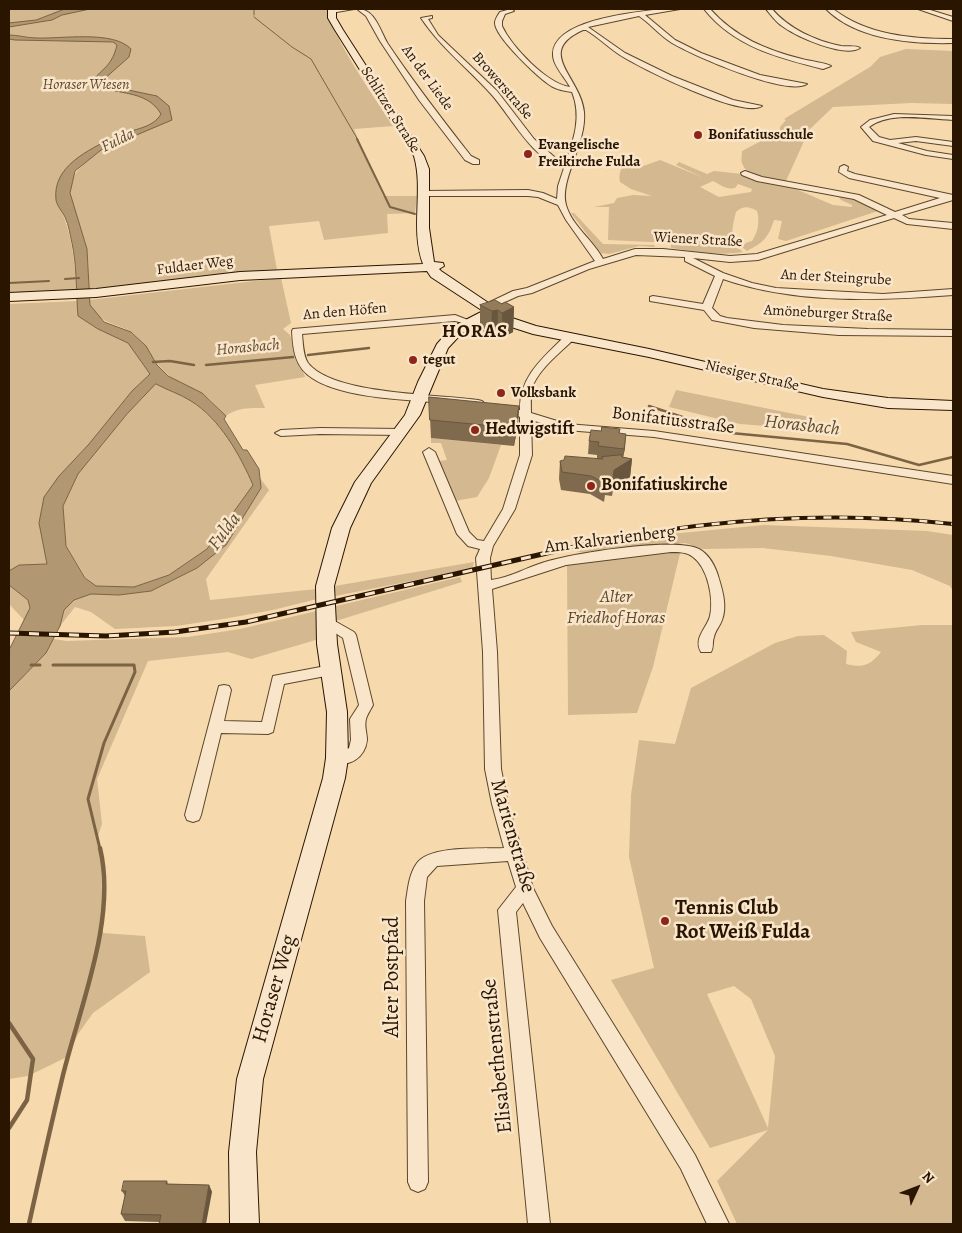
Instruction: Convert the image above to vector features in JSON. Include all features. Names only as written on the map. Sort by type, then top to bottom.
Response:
[{"type":"main road","name":"Schlitzer Straße","points":[[332,10],[339,30],[416,150],[423,169],[425,254],[433,264]]},
{"type":"main road","name":"Fuldaer Weg","points":[[9,297],[47,297],[115,292],[239,276],[396,270],[433,264]]},
{"type":"main road","points":[[326,615],[326,586],[336,544],[347,511],[372,467],[412,415],[438,353],[460,325],[493,308],[433,264]]},
{"type":"main road","name":"Niesiger Straße","points":[[493,308],[522,326],[657,354],[831,394],[903,404],[953,406]]},
{"type":"main road","name":"Horaser Weg","points":[[244,1224],[241,1166],[244,1122],[250,1080],[322,827],[337,758],[337,712],[326,615]]},
{"type":"street","points":[[332,10],[351,9]]},
{"type":"street","name":"An der Liede","points":[[360,9],[369,15],[383,41],[423,100],[468,158],[476,162]]},
{"type":"street","points":[[618,18],[617,14],[626,9]]},
{"type":"street","points":[[600,262],[562,204],[562,192],[581,125],[580,106],[558,60],[556,48],[563,37],[582,27],[618,18],[677,9]]},
{"type":"street","points":[[707,9],[728,31],[754,45],[807,63],[823,67],[828,66]]},
{"type":"street","points":[[769,9],[784,24],[798,32],[831,44],[854,50],[857,48]]},
{"type":"street","points":[[829,9],[845,21],[874,31],[907,38],[953,41]]},
{"type":"street","points":[[921,9],[953,19]]},
{"type":"street","points":[[511,11],[503,12],[498,19],[499,26],[504,35],[536,70],[562,88],[574,90]]},
{"type":"street","points":[[640,14],[673,41],[705,57],[767,79],[796,86],[803,84]]},
{"type":"street","name":"Browerstraße","points":[[430,17],[424,18],[436,36],[494,93],[531,141],[557,164],[569,167]]},
{"type":"street","points":[[582,27],[593,31],[617,50],[659,74],[732,102],[751,108],[758,106]]},
{"type":"street","points":[[953,118],[883,118],[870,122],[865,127],[876,139],[953,157]]},
{"type":"street","points":[[891,143],[903,139],[916,139],[953,144]]},
{"type":"street","points":[[844,167],[843,172],[852,176],[952,197]]},
{"type":"street","points":[[745,173],[769,181],[856,197],[891,215],[915,223],[953,226]]},
{"type":"street","points":[[423,194],[528,193],[540,195],[562,204]]},
{"type":"street","name":"Wiener Straße","points":[[493,308],[524,297],[529,291],[600,262],[635,252],[657,251],[712,258],[763,256],[952,197]]},
{"type":"street","name":"An der Steingrube","points":[[677,253],[720,275],[749,285],[776,291],[883,297],[951,295]]},
{"type":"street","points":[[707,308],[720,275],[712,258]]},
{"type":"street","name":"Amöneburger Straße","points":[[653,298],[707,308],[716,318],[726,321],[759,325],[865,332],[953,333]]},
{"type":"street","name":"An den Höfen","points":[[420,396],[344,387],[334,385],[317,377],[303,364],[296,331],[455,318],[460,325]]},
{"type":"street","points":[[429,452],[463,534],[473,544],[487,546],[509,509],[526,455],[525,400],[528,386],[533,376],[570,337]]},
{"type":"street","points":[[420,396],[490,406]]},
{"type":"street","name":"Bonifatiusstraße","points":[[509,410],[566,427],[654,434],[953,480]]},
{"type":"street","points":[[281,434],[320,431],[400,432]]},
{"type":"street","name":"Marienstraße","points":[[487,546],[483,568],[486,585],[493,769],[500,804],[525,889],[559,954],[688,1162],[718,1224]]},
{"type":"street","name":"Am Kalvarienberg","points":[[486,585],[504,583],[538,568],[556,563],[671,548],[688,549],[698,554],[708,564],[717,598],[717,617],[705,637],[706,648]]},
{"type":"street","points":[[326,615],[349,635],[366,705],[358,719],[359,740],[356,750],[346,758],[337,758]]},
{"type":"street","points":[[215,727],[268,728],[278,680],[331,670]]},
{"type":"street","points":[[193,814],[224,690]]},
{"type":"street","name":"Alter Postpfad","points":[[418,1182],[415,911],[420,871],[424,864],[434,859],[514,854]]},
{"type":"street","name":"Elisabethenstraße","points":[[525,889],[507,910],[539,1224]]},
{"type":"green space","name":"Horaser Wiesen","points":[[9,9],[328,9],[336,34],[393,126],[354,129],[383,196],[417,196],[415,213],[387,214],[388,233],[324,240],[319,221],[269,226],[277,270],[89,289],[87,250],[72,205],[71,194],[72,183],[76,173],[85,163],[73,165],[57,202],[69,234],[77,290],[9,294]]},
{"type":"green space","points":[[906,49],[953,51],[953,104],[911,103],[833,107],[809,130],[786,181],[767,179],[754,175],[745,168],[742,162],[742,151],[780,131],[780,127],[786,120],[784,119],[870,67],[880,57]]},
{"type":"green space","points":[[631,159],[641,161],[638,168],[660,160],[704,178],[676,165],[679,162],[707,174],[714,171],[742,174],[760,182],[791,187],[833,205],[852,207],[852,205],[841,200],[837,195],[853,199],[878,211],[786,241],[778,239],[782,221],[774,220],[765,239],[747,251],[742,247],[754,238],[758,219],[757,211],[743,208],[736,212],[732,234],[738,248],[743,252],[725,254],[671,248],[671,243],[608,240],[609,207],[594,207],[614,203],[617,198],[633,195],[652,196],[631,189],[620,182],[620,172]],"holes":[[[713,181],[724,187],[735,188],[738,184],[752,189],[751,192],[719,197],[700,187]]]},
{"type":"green space","points":[[571,213],[574,213],[603,244],[654,245],[655,247],[639,246],[609,254],[601,253]]},
{"type":"green space","points":[[281,278],[291,323],[283,329],[290,335],[305,377],[255,385],[265,408],[240,410],[226,416],[214,403],[200,393],[167,374],[133,333],[100,318],[91,307],[89,300]]},
{"type":"green space","points":[[77,301],[78,316],[98,329],[128,343],[150,374],[132,391],[89,444],[59,476],[45,554],[47,564],[19,565],[9,571],[9,304]]},
{"type":"green space","points":[[156,384],[191,401],[211,418],[228,438],[253,485],[207,549],[169,575],[134,587],[96,586],[86,578],[66,545],[63,506],[78,474],[127,414]]},
{"type":"green space","points":[[676,390],[809,417],[805,429],[740,424],[669,407]]},
{"type":"green space","points":[[431,438],[501,445],[489,478],[477,497],[455,501],[439,461],[447,460],[441,443],[431,443]]},
{"type":"green space","points":[[260,478],[269,490],[206,579],[210,600],[317,589],[317,599],[273,610],[176,626],[115,629],[91,612],[75,607],[60,626],[64,610],[74,600],[91,594],[119,595],[151,591],[197,568],[248,508],[261,488]]},
{"type":"green space","points":[[764,525],[927,531],[953,535],[953,591],[950,586],[912,570],[831,556],[763,548],[703,549],[685,543],[589,554],[576,551],[660,535]]},
{"type":"green space","name":"Alter Friedhof Horas","points":[[681,549],[653,667],[637,713],[568,715],[567,564]]},
{"type":"green space","points":[[474,562],[472,569],[330,597],[329,587]]},
{"type":"green space","points":[[460,577],[462,582],[339,620],[332,620],[332,607]]},
{"type":"green space","points":[[9,585],[28,600],[30,608],[25,621],[9,604]]},
{"type":"green space","points":[[317,611],[319,639],[251,659],[228,652],[148,661],[97,779],[102,824],[97,839],[101,860],[103,933],[145,936],[150,972],[93,1013],[78,1034],[67,1057],[28,1076],[9,1079],[9,691],[46,653],[53,639],[67,641],[188,637],[240,629]]},
{"type":"green space","points":[[922,625],[953,625],[953,1224],[737,1224],[717,1181],[768,1130],[710,1148],[611,980],[654,968],[629,857],[631,795],[639,740],[675,744],[691,688],[775,643],[798,636],[824,635],[847,651],[846,664],[857,666],[869,663],[881,652],[856,642],[851,632]],"holes":[[[734,986],[751,999],[775,1056],[768,1128],[707,994]]]},
{"type":"water","points":[[65,9],[90,9],[62,15],[52,20],[9,27],[9,23],[36,20]]},
{"type":"water","name":"Fulda","points":[[9,35],[36,38],[100,37],[123,43],[131,49],[129,57],[103,80],[109,86],[157,96],[169,106],[172,120],[101,150],[75,171],[70,193],[87,249],[90,305],[104,322],[131,332],[146,346],[157,365],[168,376],[202,393],[226,416],[224,419],[243,450],[247,450],[259,469],[261,488],[226,545],[197,568],[151,591],[119,595],[91,594],[74,600],[64,610],[60,626],[46,653],[9,691],[9,650],[30,608],[28,600],[9,585],[9,571],[19,565],[47,564],[39,523],[44,497],[59,476],[89,444],[132,391],[150,374],[128,343],[98,329],[78,316],[74,252],[68,223],[56,200],[56,188],[66,169],[74,161],[120,134],[152,123],[161,114],[155,106],[138,96],[99,87],[90,83],[112,58],[117,45],[113,42],[9,39]],"holes":[[[156,384],[191,401],[211,418],[228,438],[253,485],[207,549],[169,575],[134,587],[96,586],[85,578],[66,546],[63,506],[78,474],[127,414]]]},
{"type":"building","points":[[495,300],[502,304],[505,302],[514,307],[502,313],[498,310],[492,311],[480,305]]},
{"type":"building","points":[[429,397],[519,406],[515,428],[430,420]]},
{"type":"building","points":[[602,427],[620,429],[619,433],[626,434],[624,449],[598,446],[599,442],[589,441],[591,430],[601,431]]},
{"type":"building","points":[[622,455],[622,457],[632,459],[614,470],[613,478],[602,476],[606,484],[591,476],[562,472],[560,461],[564,460],[565,456],[603,459],[602,457]]},
{"type":"building","points":[[124,1181],[167,1181],[166,1184],[209,1185],[202,1224],[159,1224],[161,1215],[121,1214],[126,1191],[122,1191]]},
{"type":"waterway","points":[[254,9],[254,15]]},
{"type":"waterway","points":[[254,17],[292,47],[311,59],[358,140]]},
{"type":"waterway","points":[[357,139],[390,207],[415,214]]},
{"type":"waterway","points":[[65,279],[79,278]]},
{"type":"waterway","points":[[9,283],[49,281]]},
{"type":"waterway","name":"Horasbach","points":[[308,355],[369,348]]},
{"type":"waterway","name":"Horasbach","points":[[206,365],[293,357]]},
{"type":"waterway","name":"Horasbach","points":[[153,362],[170,361],[194,365]]},
{"type":"waterway","name":"Horasbach","points":[[649,406],[731,433],[847,444],[919,465],[953,457]]},
{"type":"waterway","points":[[31,665],[40,665]]},
{"type":"waterway","points":[[53,665],[134,665],[135,672],[104,743],[88,799],[100,849]]},
{"type":"waterway","points":[[29,1224],[63,1075],[87,992],[100,933],[104,904],[104,875],[100,848]]},
{"type":"waterway","points":[[9,1023],[33,1059],[27,1100],[9,1128]]},
{"type":"railway","points":[[554,551],[652,532],[752,521],[853,518],[953,524]]},
{"type":"railway","points":[[9,633],[106,636],[175,632],[246,622],[560,550]]},
{"type":"place","name":"Bonifatiusschule","points":[[698,135]]},
{"type":"place","name":"Evangelische Freikirche Fulda","points":[[528,154]]},
{"type":"place","name":"tegut","points":[[413,360]]},
{"type":"place","name":"Volksbank","points":[[501,393]]},
{"type":"place","name":"Hedwigstift","points":[[475,430]]},
{"type":"place","name":"Bonifatiuskirche","points":[[591,486]]},
{"type":"place","name":"Tennis Club Rot Weiß Fulda","points":[[665,921]]},
{"type":"district","name":"HORAS","points":[[475,332]]}]
